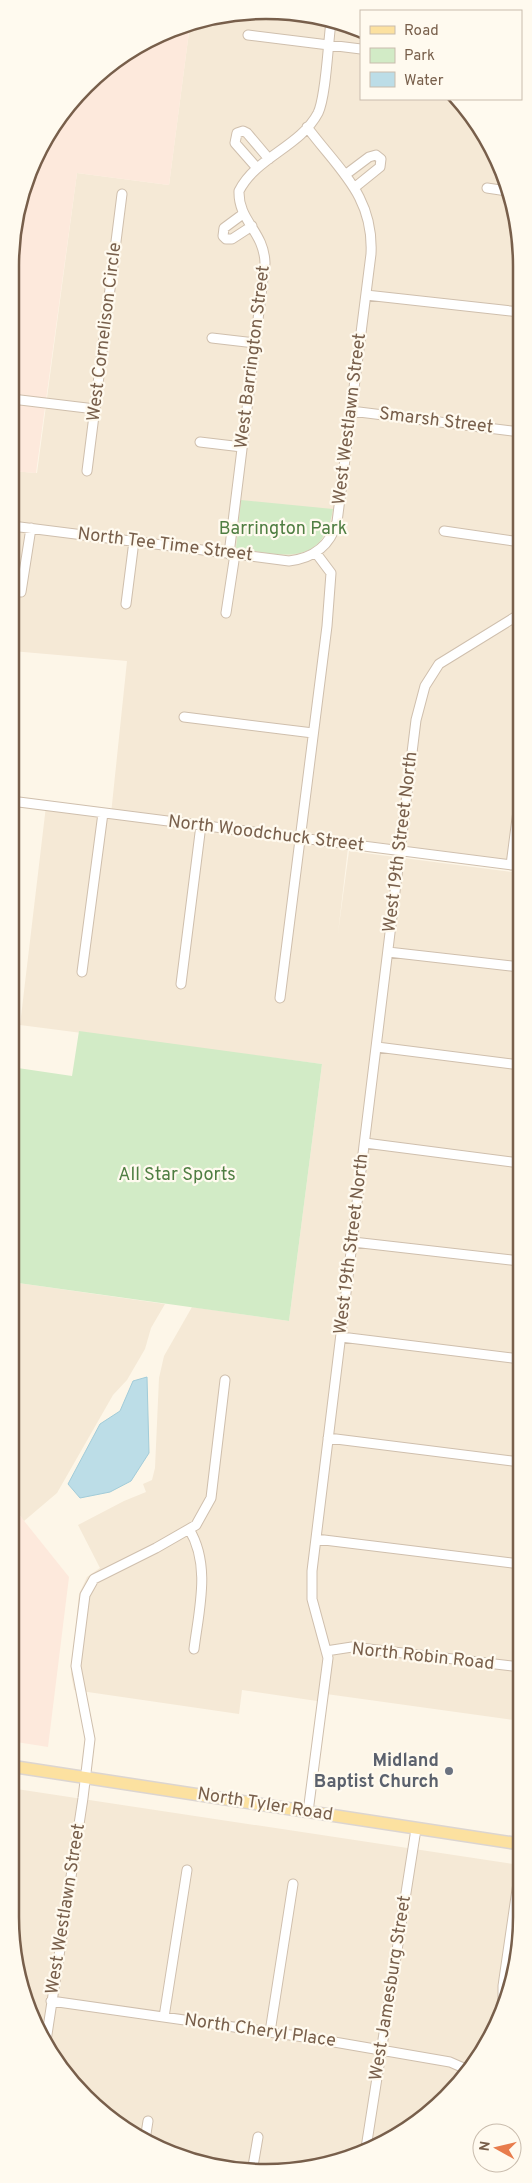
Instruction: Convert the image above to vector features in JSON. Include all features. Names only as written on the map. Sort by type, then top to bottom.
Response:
[{"type":"main road","name":"North Tyler Road","points":[[19,1767],[513,1843]]},
{"type":"street","name":"West Barrington Street","points":[[226,613],[242,448],[265,263],[262,243],[239,205],[239,190],[242,183],[257,168],[307,128],[318,112],[321,103],[330,27]]},
{"type":"street","points":[[248,35],[360,49]]},
{"type":"street","name":"West Westlawn Street","points":[[307,128],[345,175],[364,205],[370,222],[371,254],[337,522],[331,538],[316,553]]},
{"type":"street","points":[[257,168],[235,143],[237,132],[243,131],[247,134],[269,159]]},
{"type":"street","points":[[345,175],[369,156],[376,155],[380,159],[380,167],[354,188]]},
{"type":"street","points":[[487,188],[501,190]]},
{"type":"street","name":"West Cornelison Circle","points":[[87,471],[122,194]]},
{"type":"street","points":[[243,214],[224,228],[223,236],[226,239],[232,239],[252,226]]},
{"type":"street","points":[[366,294],[513,311]]},
{"type":"street","points":[[212,338],[255,343]]},
{"type":"street","points":[[19,401],[95,409]]},
{"type":"street","name":"Smarsh Street","points":[[351,411],[513,431]]},
{"type":"street","points":[[200,442],[242,448]]},
{"type":"street","name":"North Tee Time Street","points":[[19,527],[289,561],[302,560],[316,553]]},
{"type":"street","points":[[21,592],[31,528]]},
{"type":"street","points":[[444,531],[513,541]]},
{"type":"street","points":[[126,604],[134,541]]},
{"type":"street","points":[[280,998],[327,626],[331,573],[316,553]]},
{"type":"street","name":"West 19th Street North","points":[[308,1812],[321,1724],[328,1658],[312,1599],[316,1538],[416,720],[420,698],[429,676],[438,664],[513,621]]},
{"type":"street","points":[[184,717],[313,733]]},
{"type":"street","name":"North Woodchuck Street","points":[[19,802],[513,866]]},
{"type":"street","points":[[82,972],[103,813]]},
{"type":"street","points":[[181,984],[201,825]]},
{"type":"street","points":[[388,952],[513,966]]},
{"type":"street","points":[[377,1047],[513,1064]]},
{"type":"street","points":[[365,1143],[513,1161]]},
{"type":"street","points":[[353,1242],[513,1260]]},
{"type":"street","points":[[341,1337],[513,1358]]},
{"type":"street","points":[[194,1649],[203,1574],[197,1542],[189,1529],[196,1524],[211,1498],[225,1380]]},
{"type":"street","points":[[328,1438],[513,1461]]},
{"type":"street","name":"West Westlawn Street","points":[[47,2032],[90,1738],[76,1666],[85,1595],[88,1586],[102,1574],[156,1548],[189,1529]]},
{"type":"street","points":[[316,1538],[513,1563]]},
{"type":"street","name":"North Robin Road","points":[[326,1651],[352,1647],[513,1666]]},
{"type":"street","name":"West Jamesburg Street","points":[[367,2142],[416,1829]]},
{"type":"street","points":[[164,2017],[187,1870]]},
{"type":"street","points":[[270,2032],[293,1884]]},
{"type":"street","points":[[503,1987],[513,1935]]},
{"type":"street","name":"North Cheryl Place","points":[[51,2001],[382,2050],[450,2062],[462,2068]]},
{"type":"street","points":[[146,2133],[148,2121]]},
{"type":"street","points":[[253,2164],[258,2137]]},
{"type":"shaded area","points":[[282,19],[330,27],[360,38],[360,100],[449,100],[480,142],[494,171],[505,202],[513,250],[513,860],[349,839],[338,933],[349,851],[513,872],[513,1720],[319,1693],[317,1701],[242,1690],[239,1714],[74,1690],[71,1674],[79,1594],[87,1577],[100,1568],[78,1525],[124,1501],[146,1492],[143,1484],[152,1480],[155,1468],[159,1378],[164,1356],[192,1307],[289,1321],[322,1064],[20,1025],[46,806],[111,814],[127,661],[19,652],[19,472],[37,473],[77,173],[169,185],[189,31],[234,21]]},
{"type":"shaded area","points":[[189,31],[169,185],[77,173],[36,473],[19,472],[19,250],[27,202],[32,187],[52,142],[70,115],[91,91],[115,70],[142,52]]},
{"type":"shaded area","points":[[19,1283],[165,1304],[151,1328],[145,1349],[127,1380],[113,1395],[57,1493],[24,1521],[19,1515]]},
{"type":"shaded area","points":[[19,1514],[69,1577],[48,1747],[19,1742]]},
{"type":"shaded area","points":[[19,1789],[513,1864],[513,1933],[511,1949],[505,1981],[488,2026],[462,2068],[429,2103],[390,2131],[345,2151],[298,2162],[250,2164],[202,2156],[157,2139],[129,2123],[91,2092],[60,2054],[38,2012],[27,1981],[19,1933]]},
{"type":"green space","name":"Barrington Park","points":[[241,500],[333,509],[328,528],[320,541],[310,550],[298,554],[284,555],[236,548]]},
{"type":"green space","name":"All Star Sports","points":[[79,1031],[322,1064],[289,1321],[19,1283],[19,1068],[72,1076]]},
{"type":"water","points":[[147,1377],[149,1453],[131,1481],[110,1492],[80,1498],[68,1484],[100,1424],[120,1411],[133,1381]]},
{"type":"place","name":"Midland Baptist Church","points":[[449,1771]]}]
